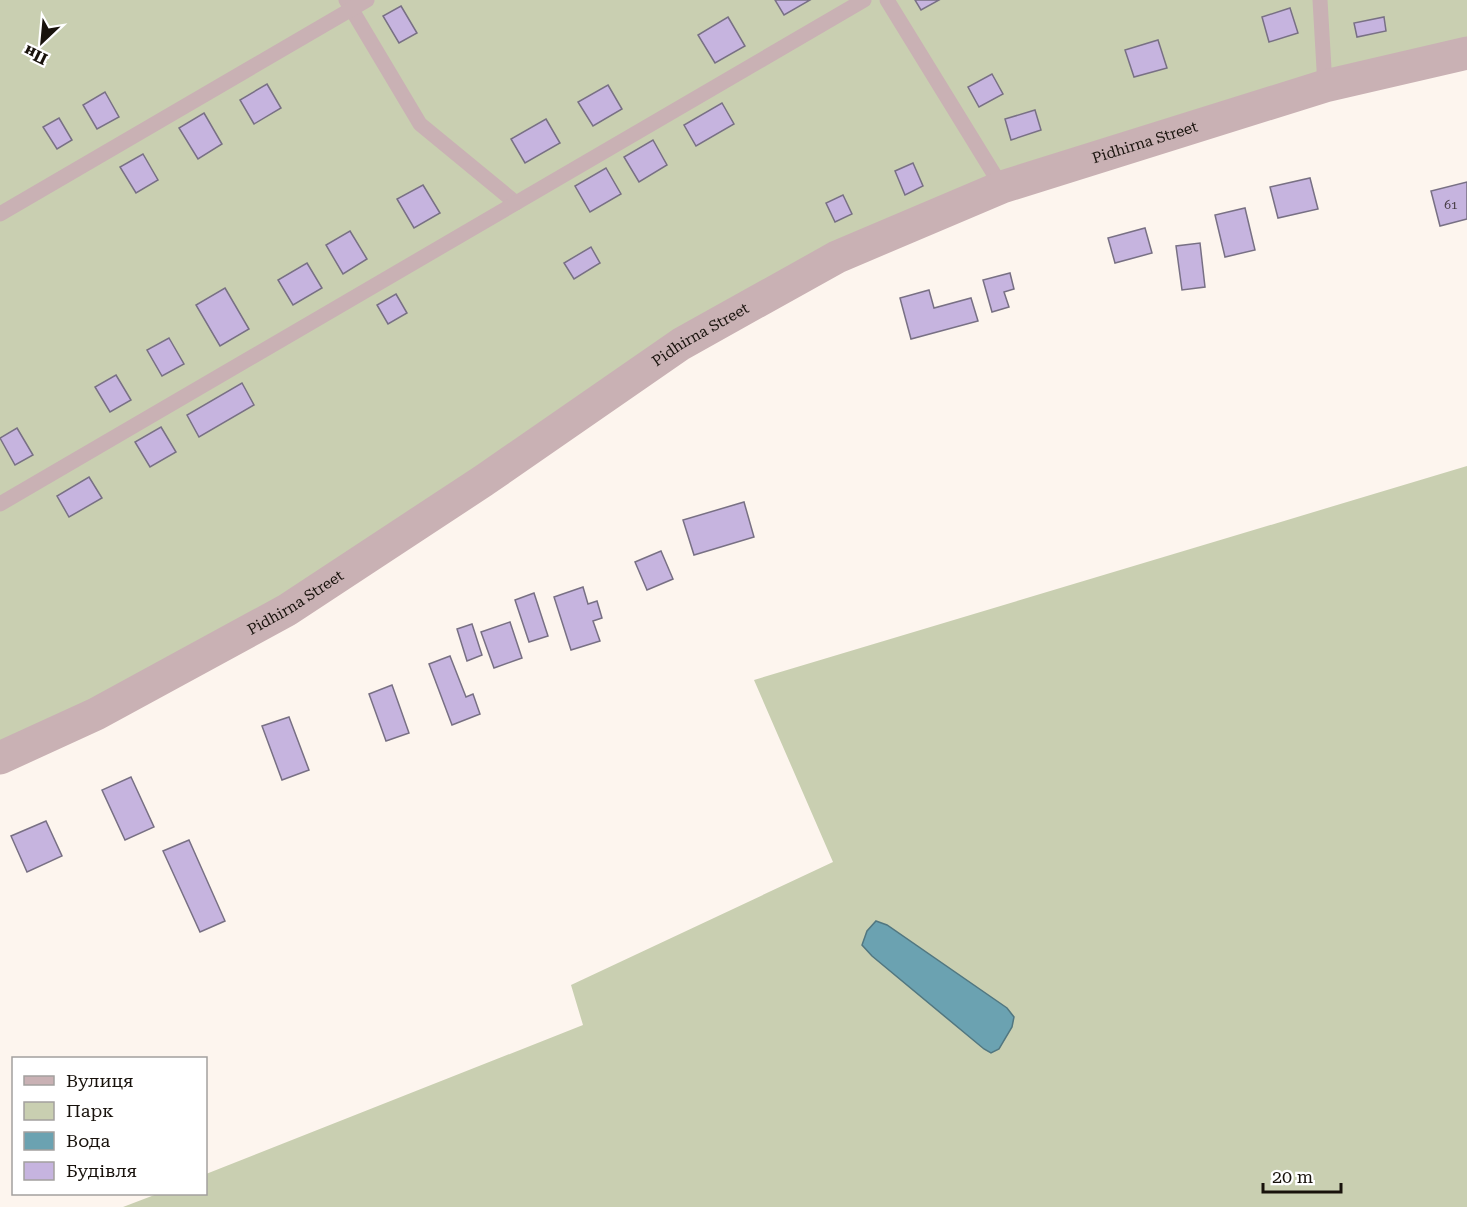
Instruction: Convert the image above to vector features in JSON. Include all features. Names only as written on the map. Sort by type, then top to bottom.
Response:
[{"type":"street","name":"Pidhirna Street","points":[[0,758],[96,714],[287,610],[483,481],[681,344],[837,257],[1002,187],[1325,86],[1467,53]]},
{"type":"lane","points":[[0,214],[349,5],[367,0]]},
{"type":"lane","points":[[0,504],[864,0]]},
{"type":"lane","points":[[887,0],[1002,187]]},
{"type":"lane","points":[[1320,0],[1325,86]]},
{"type":"lane","points":[[349,5],[420,124],[516,203]]},
{"type":"green space","points":[[0,0],[1467,0],[1467,53],[837,257],[483,481],[0,758]]},
{"type":"green space","points":[[1467,466],[1467,1207],[123,1207],[154,1195],[207,1195],[207,1174],[583,1025],[571,985],[833,862],[754,680]]},
{"type":"water","points":[[876,921],[887,925],[1007,1008],[1014,1017],[1012,1027],[999,1049],[991,1053],[984,1049],[872,956],[862,945],[867,931]]},
{"type":"building","points":[[775,0],[810,0],[784,15]]},
{"type":"building","points":[[915,0],[939,0],[921,10]]},
{"type":"building","points":[[401,6],[417,33],[399,43],[383,16]]},
{"type":"building","points":[[1290,8],[1298,33],[1269,42],[1262,17]]},
{"type":"building","points":[[728,17],[745,46],[715,63],[698,35]]},
{"type":"building","points":[[1384,17],[1386,31],[1357,37],[1354,23]]},
{"type":"building","points":[[1158,40],[1167,68],[1134,77],[1125,50]]},
{"type":"building","points":[[992,74],[1003,94],[979,107],[968,87]]},
{"type":"building","points":[[267,84],[281,108],[254,124],[240,100]]},
{"type":"building","points":[[608,85],[622,109],[593,126],[578,102]]},
{"type":"building","points":[[105,92],[119,117],[97,129],[83,105]]},
{"type":"building","points":[[722,103],[734,124],[696,146],[684,125]]},
{"type":"building","points":[[1035,110],[1041,130],[1011,140],[1005,119]]},
{"type":"building","points":[[204,113],[222,144],[198,159],[179,128]]},
{"type":"building","points":[[59,118],[72,140],[57,149],[43,127]]},
{"type":"building","points":[[546,119],[560,143],[525,163],[511,139]]},
{"type":"building","points":[[653,140],[667,165],[639,182],[624,157]]},
{"type":"building","points":[[143,154],[158,180],[136,193],[120,167]]},
{"type":"building","points":[[913,163],[923,186],[905,195],[895,171]]},
{"type":"building","points":[[606,168],[621,194],[590,212],[575,186]]},
{"type":"building","points":[[1310,178],[1318,209],[1278,218],[1270,187]]},
{"type":"building","points":[[1467,182],[1467,219],[1440,226],[1431,191]]},
{"type":"building","points":[[423,185],[440,213],[414,228],[397,199]]},
{"type":"building","points":[[843,195],[852,214],[835,222],[826,203]]},
{"type":"building","points":[[1245,208],[1255,250],[1225,257],[1215,215]]},
{"type":"building","points":[[1145,228],[1152,253],[1115,263],[1108,238]]},
{"type":"building","points":[[350,231],[367,259],[343,274],[326,245]]},
{"type":"building","points":[[1200,243],[1205,287],[1182,290],[1176,246]]},
{"type":"building","points":[[591,247],[600,263],[574,279],[564,263]]},
{"type":"building","points":[[307,263],[322,288],[293,305],[278,280]]},
{"type":"building","points":[[1010,273],[1014,289],[1004,292],[1009,307],[992,312],[983,280]]},
{"type":"building","points":[[225,288],[249,329],[220,346],[196,305]]},
{"type":"building","points":[[929,290],[934,308],[971,298],[978,321],[911,339],[900,298]]},
{"type":"building","points":[[396,294],[407,313],[388,324],[377,305]]},
{"type":"building","points":[[169,338],[184,364],[162,376],[147,350]]},
{"type":"building","points":[[116,375],[131,400],[110,412],[95,387]]},
{"type":"building","points":[[242,383],[254,405],[199,437],[187,415]]},
{"type":"building","points":[[161,427],[176,452],[150,467],[135,442]]},
{"type":"building","points":[[17,428],[33,455],[15,465],[0,438]]},
{"type":"building","points":[[89,477],[102,498],[69,517],[57,496]]},
{"type":"building","points":[[744,502],[754,537],[694,555],[683,520]]},
{"type":"building","points":[[661,551],[673,579],[647,590],[635,562]]},
{"type":"building","points":[[583,587],[588,604],[597,601],[602,618],[593,621],[600,641],[571,650],[554,597]]},
{"type":"building","points":[[534,593],[548,636],[529,642],[515,600]]},
{"type":"building","points":[[510,622],[522,658],[494,668],[481,632]]},
{"type":"building","points":[[472,624],[482,655],[467,661],[457,629]]},
{"type":"building","points":[[450,656],[466,697],[473,694],[480,714],[452,725],[429,664]]},
{"type":"building","points":[[392,685],[409,733],[386,741],[369,694]]},
{"type":"building","points":[[289,717],[309,770],[282,780],[262,726]]},
{"type":"building","points":[[131,777],[154,827],[125,840],[102,790]]},
{"type":"building","points":[[46,821],[62,856],[27,872],[11,836]]},
{"type":"building","points":[[189,840],[225,921],[200,932],[163,851]]}]
